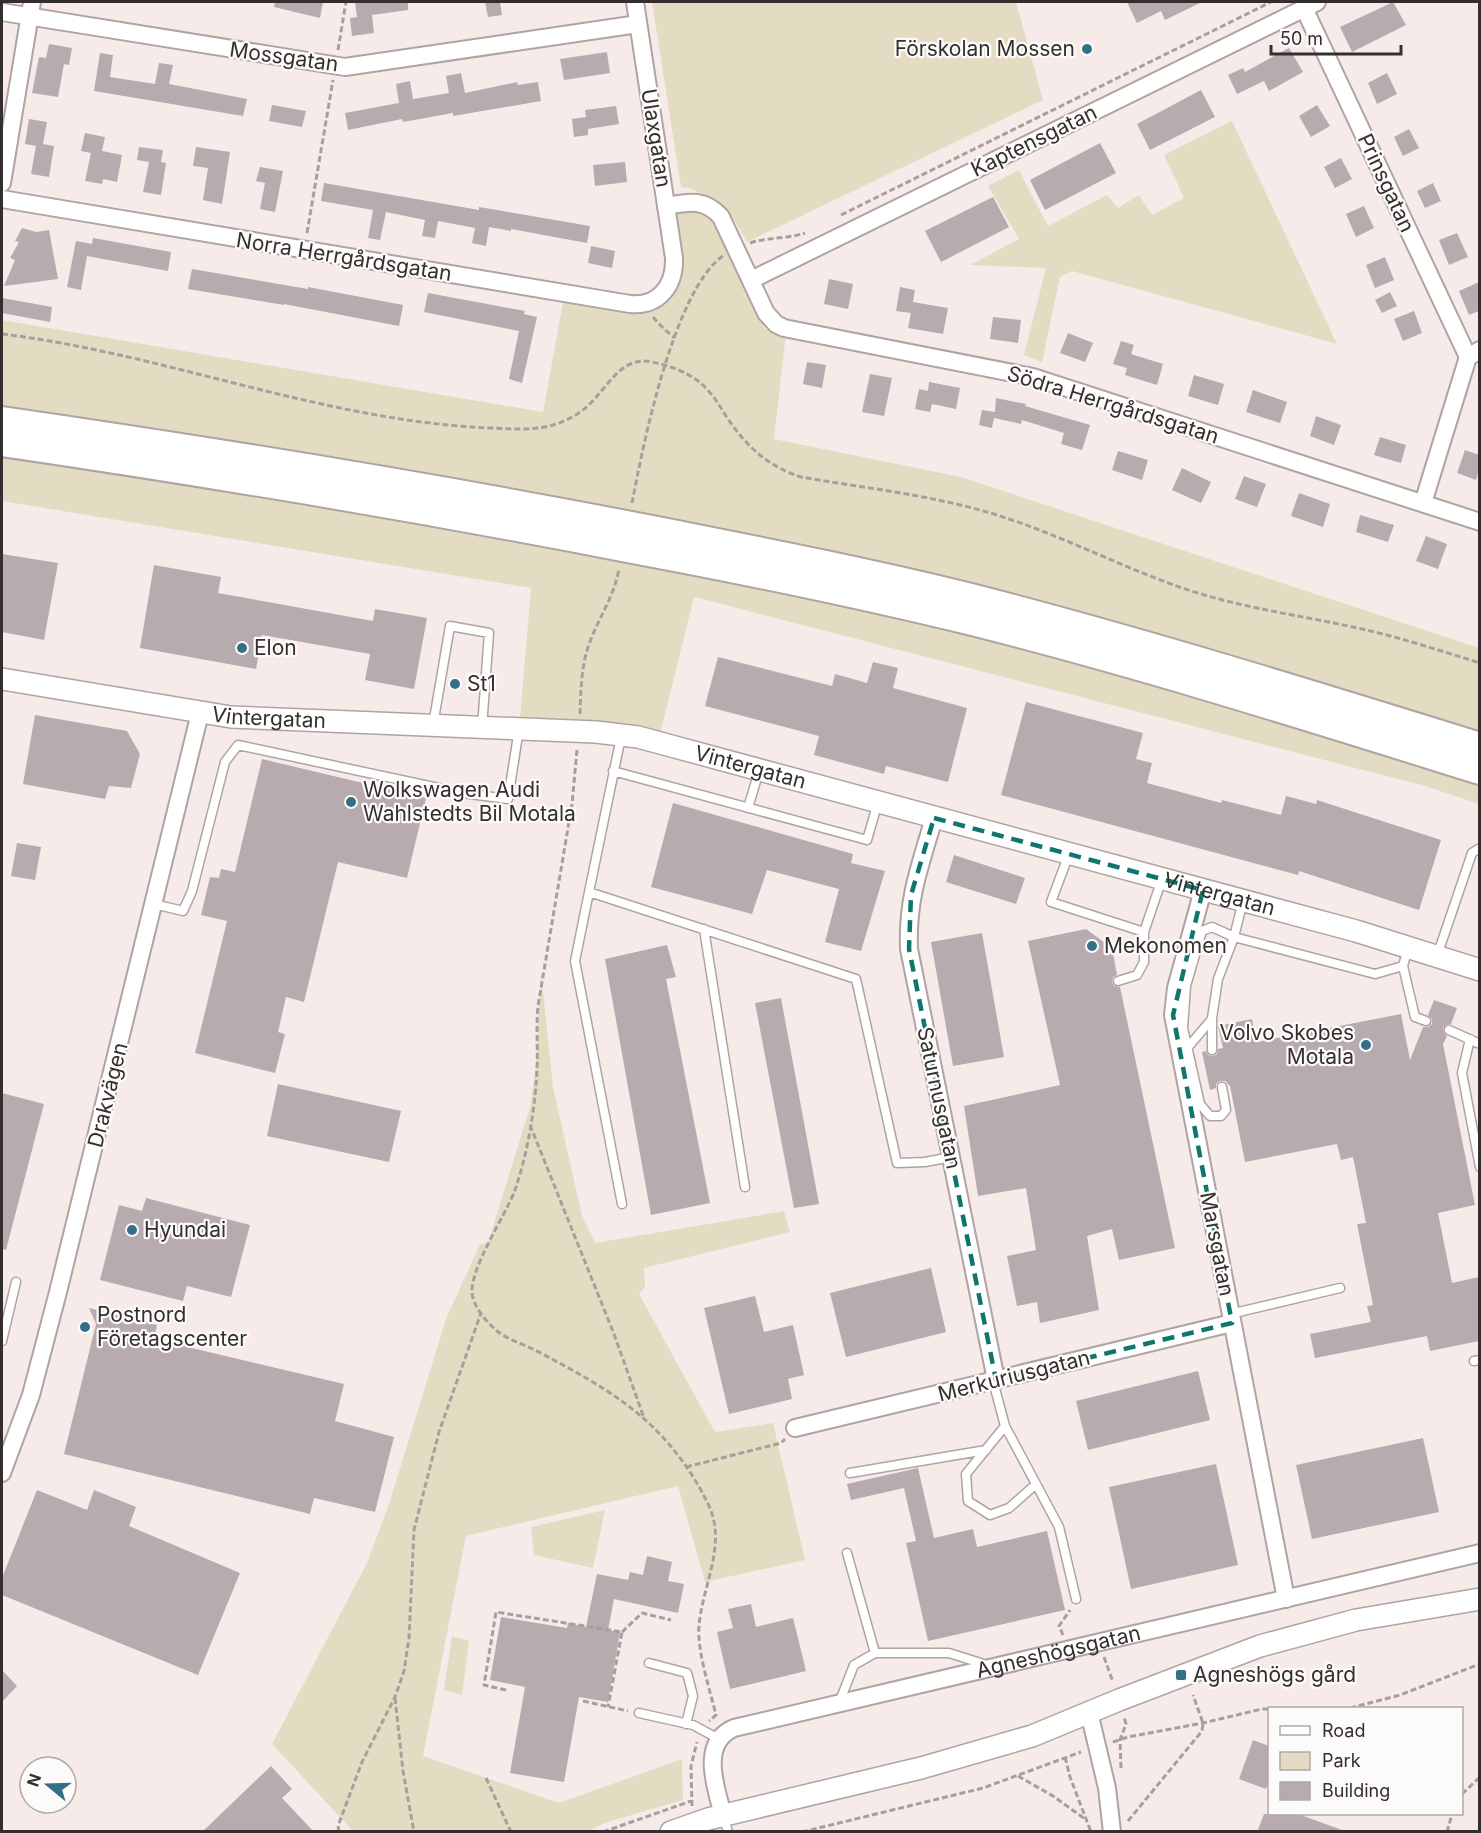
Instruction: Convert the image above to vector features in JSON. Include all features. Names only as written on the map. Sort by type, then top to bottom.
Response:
[{"type":"highway","points":[[2,421],[319,470],[536,507],[862,573],[973,599],[1144,644],[1479,747]]},
{"type":"highway","points":[[2,442],[313,491],[530,529],[855,594],[969,620],[1137,665],[1479,770]]},
{"type":"street","name":"Ulaxgatan","points":[[635,2],[674,258],[673,276],[664,293],[656,300],[646,304]]},
{"type":"street","name":"Kaptensgatan","points":[[751,280],[1309,4]]},
{"type":"street","name":"Prinsgatan","points":[[1309,4],[1474,354]]},
{"type":"street","name":"Mossgatan","points":[[2,12],[31,9],[335,67],[638,24]]},
{"type":"street","points":[[2,183],[31,9]]},
{"type":"street","name":"Norra Herrgårdsgatan","points":[[2,199],[630,304],[646,304]]},
{"type":"street","name":"Södra Herrgårdsgatan","points":[[666,206],[695,201],[704,203],[715,210],[721,217],[766,313],[776,324],[784,328],[1033,376],[1479,522]]},
{"type":"street","points":[[1423,503],[1474,354]]},
{"type":"street","name":"Vintergatan","points":[[2,679],[200,713],[259,718],[621,734],[1356,931],[1406,957],[1437,957],[1479,970]]},
{"type":"street","name":"Drakvägen","points":[[2,1473],[31,1395],[101,1124],[200,713]]},
{"type":"street","name":"Saturnusgatan","points":[[934,818],[911,895],[908,923],[909,949],[995,1380]]},
{"type":"street","name":"Marsgatan","points":[[1203,890],[1176,988],[1173,1015],[1286,1599]]},
{"type":"street","name":"Merkuriusgatan","points":[[795,1428],[995,1380],[1231,1319]]},
{"type":"street","name":"Agneshögsgatan","points":[[719,1740],[734,1728],[1479,1553]]},
{"type":"street","points":[[671,1832],[696,1822],[726,1823],[982,1752],[1032,1736],[1260,1646],[1356,1620],[1479,1599]]},
{"type":"street","points":[[1089,1712],[1107,1788],[1112,1832]]},
{"type":"street","points":[[719,1740],[714,1751],[712,1770],[726,1823]]},
{"type":"lane","points":[[433,726],[450,626],[489,633],[482,727]]},
{"type":"lane","points":[[153,904],[183,911],[192,891],[225,762],[238,745],[462,793],[508,799],[519,729]]},
{"type":"lane","points":[[621,734],[575,961],[622,1204]]},
{"type":"lane","points":[[613,771],[867,840],[878,802]]},
{"type":"lane","points":[[748,808],[759,771]]},
{"type":"lane","points":[[1437,957],[1472,853],[1479,848]]},
{"type":"lane","points":[[1069,853],[1051,902],[1144,932]]},
{"type":"lane","points":[[1118,981],[1137,975],[1144,962],[1144,932],[1162,879]]},
{"type":"lane","points":[[589,892],[855,979],[897,1163],[926,1162],[951,1157]]},
{"type":"lane","points":[[1212,1050],[1212,1018],[1218,979],[1234,937],[1243,901]]},
{"type":"lane","points":[[1222,1087],[1226,1110],[1221,1116],[1210,1116],[1200,1104],[1183,1028],[1186,986],[1202,931],[1212,927],[1234,937],[1375,974],[1406,957],[1415,1017],[1426,1021]]},
{"type":"lane","points":[[704,929],[745,1187]]},
{"type":"lane","points":[[1188,1047],[1212,1018]]},
{"type":"lane","points":[[1449,1030],[1479,1044]]},
{"type":"lane","points":[[1470,1039],[1462,1073],[1479,1167]]},
{"type":"lane","points":[[2,1341],[16,1281]]},
{"type":"lane","points":[[1231,1319],[1340,1288]]},
{"type":"lane","points":[[995,1380],[1005,1426],[1059,1527],[1076,1599]]},
{"type":"lane","points":[[1005,1426],[966,1474],[968,1500],[990,1515],[1009,1508],[1036,1484]]},
{"type":"lane","points":[[850,1473],[987,1450]]},
{"type":"lane","points":[[847,1552],[875,1653]]},
{"type":"lane","points":[[838,1705],[854,1665],[875,1653],[949,1653],[996,1668]]},
{"type":"lane","points":[[649,1663],[687,1673],[693,1696],[686,1724]]},
{"type":"lane","points":[[639,1713],[703,1729],[719,1740]]},
{"type":"path","points":[[305,250],[346,2]]},
{"type":"path","points":[[646,304],[654,319],[675,338]]},
{"type":"path","points":[[2,334],[67,344],[144,360],[296,399],[363,413],[477,427],[529,429],[555,425],[573,417],[589,405],[624,367],[636,362],[649,361],[688,374],[699,381],[746,444],[766,461],[789,473],[981,510],[1031,527],[1152,577],[1202,594],[1355,627],[1479,663]]},
{"type":"path","points":[[632,504],[647,427],[665,366]]},
{"type":"path","points":[[621,559],[613,593],[586,653],[572,804],[538,1006],[537,1068],[530,1124],[515,1190],[479,1265],[473,1281],[472,1297],[498,1332],[583,1376],[627,1405],[645,1420],[686,1467],[710,1508],[715,1526],[715,1543],[699,1626],[700,1641],[716,1715],[703,1729],[696,1744],[691,1766],[691,1801],[696,1822]]},
{"type":"path","points":[[530,1124],[614,1334],[645,1420]]},
{"type":"path","points":[[339,1832],[338,1826],[362,1762],[395,1697],[404,1671],[409,1638],[414,1530],[439,1432],[481,1312]]},
{"type":"path","points":[[686,1467],[781,1443],[795,1428]]},
{"type":"path","points":[[1069,1651],[1059,1626],[1076,1599]]},
{"type":"path","points":[[506,1690],[484,1685],[496,1612],[622,1632]]},
{"type":"path","points":[[608,1707],[622,1632],[642,1613],[672,1620]]},
{"type":"path","points":[[1354,1707],[1400,1695],[1479,1664]]},
{"type":"path","points":[[1127,1822],[1202,1731],[1203,1723],[1193,1695]]},
{"type":"path","points":[[395,1697],[403,1771],[414,1832]]},
{"type":"path","points":[[583,1701],[639,1713]]},
{"type":"path","points":[[802,1832],[983,1788],[1065,1757],[1128,1737],[1268,1709]]},
{"type":"path","points":[[1065,1757],[1091,1832]]},
{"type":"path","points":[[1018,1776],[1085,1819]]},
{"type":"path","points":[[1463,1792],[1479,1777]]},
{"type":"path","points":[[486,1778],[511,1832]]},
{"type":"path","points":[[603,1832],[691,1801]]},
{"type":"path","points":[[1447,1832],[1452,1815]]},
{"type":"highlighted area","points":[[934,818],[1203,890],[1173,1015],[1232,1323],[996,1380],[909,949],[911,895]]},
{"type":"green space","points":[[652,2],[1016,2],[1043,100],[747,242],[733,218],[693,189],[681,187]]},
{"type":"green space","points":[[1232,121],[1337,344],[1072,271],[1060,277],[1042,362],[1024,355],[1046,268],[970,265],[1019,239],[988,186],[1019,170],[1048,226],[1107,195],[1118,208],[1139,195],[1152,215],[1184,198],[1164,155]]},
{"type":"green space","points":[[660,200],[697,208],[709,216],[720,228],[739,261],[765,329],[786,334],[774,439],[961,477],[1479,648],[1479,804],[1425,786],[694,597],[658,742],[519,729],[531,588],[2,501],[2,320],[543,412],[564,297],[637,310],[670,287]]},
{"type":"green space","points":[[541,973],[553,1087],[582,1216],[595,1243],[784,1211],[790,1232],[644,1268],[645,1287],[639,1294],[715,1432],[773,1423],[805,1560],[705,1582],[678,1486],[466,1536],[423,1756],[559,1803],[682,1759],[683,1800],[608,1822],[588,1831],[353,1831],[272,1744],[367,1563],[389,1504],[446,1319],[480,1244],[488,1243],[530,1107],[536,1065]]},
{"type":"green space","points":[[605,1510],[593,1568],[534,1555],[531,1527]]},
{"type":"green space","points":[[452,1636],[469,1641],[462,1695],[444,1690]]},
{"type":"building","points":[[275,2],[323,2],[320,18],[274,7]]},
{"type":"building","points":[[355,2],[408,2],[408,10],[372,15],[374,33],[352,36],[350,18],[357,17]]},
{"type":"building","points":[[485,2],[500,2],[502,15],[488,17]]},
{"type":"building","points":[[1127,2],[1202,2],[1165,20],[1161,11],[1137,23]]},
{"type":"building","points":[[1393,2],[1406,25],[1352,52],[1340,27]]},
{"type":"building","points":[[49,44],[72,48],[69,65],[64,64],[58,97],[32,93],[39,57],[46,58]]},
{"type":"building","points":[[1289,48],[1303,72],[1269,91],[1264,81],[1237,94],[1228,75],[1243,68],[1245,72]]},
{"type":"building","points":[[607,52],[610,73],[564,80],[560,59]]},
{"type":"building","points":[[100,53],[113,55],[110,77],[155,84],[159,63],[173,65],[169,84],[247,99],[243,116],[94,91]]},
{"type":"building","points":[[461,73],[465,93],[517,82],[518,85],[538,82],[541,101],[453,116],[453,113],[403,122],[402,119],[348,130],[345,113],[399,103],[396,84],[410,81],[413,99],[449,93],[446,76]]},
{"type":"building","points":[[1387,73],[1397,94],[1377,104],[1368,83]]},
{"type":"building","points":[[1201,90],[1215,117],[1150,150],[1137,124]]},
{"type":"building","points":[[272,105],[306,111],[302,127],[269,121]]},
{"type":"building","points":[[1317,105],[1330,126],[1311,137],[1299,116]]},
{"type":"building","points":[[616,106],[619,124],[588,129],[588,135],[574,137],[572,119],[586,117],[585,110]]},
{"type":"building","points":[[29,119],[47,122],[43,144],[54,146],[49,177],[31,174],[36,146],[25,144]]},
{"type":"building","points":[[1409,129],[1419,148],[1403,156],[1394,137]]},
{"type":"building","points":[[85,133],[105,137],[102,151],[122,155],[117,182],[103,179],[102,184],[85,181],[91,153],[81,151]]},
{"type":"building","points":[[1100,143],[1116,173],[1045,210],[1030,180]]},
{"type":"building","points":[[139,147],[163,150],[161,162],[166,163],[161,195],[143,192],[149,162],[137,160]]},
{"type":"building","points":[[196,147],[230,152],[222,204],[203,200],[208,168],[193,166]]},
{"type":"building","points":[[1341,158],[1352,179],[1335,188],[1324,167]]},
{"type":"building","points":[[625,162],[627,182],[595,186],[593,165]]},
{"type":"building","points":[[260,167],[283,171],[275,212],[260,209],[265,183],[256,181]]},
{"type":"building","points":[[324,183],[479,210],[479,207],[590,226],[587,243],[489,227],[486,246],[472,243],[475,228],[438,221],[435,238],[422,236],[425,220],[386,212],[380,240],[368,238],[373,210],[321,201]]},
{"type":"building","points":[[1433,183],[1441,201],[1425,208],[1417,191]]},
{"type":"building","points":[[993,197],[1009,227],[941,262],[925,231]]},
{"type":"building","points":[[1364,206],[1374,228],[1356,237],[1346,214]]},
{"type":"building","points":[[22,228],[36,232],[49,230],[58,279],[4,286],[15,260],[10,258],[19,242],[15,241]]},
{"type":"building","points":[[1457,233],[1468,257],[1449,265],[1439,240]]},
{"type":"building","points":[[93,238],[171,252],[168,271],[87,256],[81,290],[67,287],[76,241],[92,244]]},
{"type":"building","points":[[591,246],[615,251],[612,268],[588,263]]},
{"type":"building","points":[[1385,257],[1394,280],[1375,288],[1366,265]]},
{"type":"building","points":[[192,269],[403,305],[399,326],[284,304],[188,289]]},
{"type":"building","points":[[829,279],[853,284],[848,309],[824,304]]},
{"type":"building","points":[[1479,282],[1479,311],[1469,315],[1459,291]]},
{"type":"building","points":[[900,287],[915,290],[911,313],[896,311]]},
{"type":"building","points":[[1390,292],[1397,306],[1382,313],[1375,300]]},
{"type":"building","points":[[428,293],[525,311],[524,314],[537,317],[522,383],[509,379],[519,331],[424,312]]},
{"type":"building","points":[[2,298],[52,307],[50,322],[2,313]]},
{"type":"building","points":[[913,302],[948,308],[943,334],[908,328]]},
{"type":"building","points":[[1414,311],[1422,333],[1403,341],[1394,319]]},
{"type":"building","points":[[993,317],[1021,320],[1018,343],[990,339]]},
{"type":"building","points":[[1068,333],[1093,343],[1085,362],[1060,353]]},
{"type":"building","points":[[1121,341],[1134,345],[1131,354],[1163,364],[1157,385],[1125,375],[1127,368],[1113,364]]},
{"type":"building","points":[[807,362],[826,365],[822,388],[803,384]]},
{"type":"building","points":[[870,374],[892,378],[884,416],[862,412]]},
{"type":"building","points":[[1194,375],[1224,384],[1218,405],[1188,396]]},
{"type":"building","points":[[929,382],[960,388],[956,409],[932,404],[930,412],[915,409],[919,389],[928,391]]},
{"type":"building","points":[[1253,390],[1287,402],[1280,423],[1246,412]]},
{"type":"building","points":[[996,398],[1026,404],[1025,406],[1090,425],[1082,450],[1061,444],[1064,433],[1022,420],[1021,424],[994,418],[992,428],[979,425],[982,410],[995,412]]},
{"type":"building","points":[[1316,416],[1341,425],[1334,445],[1310,436]]},
{"type":"building","points":[[1380,437],[1406,445],[1401,463],[1374,455]]},
{"type":"building","points":[[1465,450],[1479,455],[1476,480],[1457,473]]},
{"type":"building","points":[[1118,451],[1148,460],[1142,480],[1112,470]]},
{"type":"building","points":[[1182,468],[1211,482],[1201,503],[1172,490]]},
{"type":"building","points":[[1244,476],[1266,484],[1257,507],[1235,499]]},
{"type":"building","points":[[1299,493],[1330,504],[1323,527],[1291,516]]},
{"type":"building","points":[[1360,515],[1394,525],[1388,542],[1356,532]]},
{"type":"building","points":[[1426,536],[1447,544],[1438,569],[1416,561]]},
{"type":"building","points":[[2,554],[58,563],[44,640],[2,632]]},
{"type":"building","points":[[154,565],[221,577],[218,593],[373,621],[375,609],[427,618],[414,689],[365,680],[370,654],[262,635],[256,669],[140,648]]},
{"type":"building","points":[[718,657],[832,686],[835,674],[867,683],[873,662],[898,668],[893,688],[967,708],[948,782],[886,766],[884,774],[814,755],[819,736],[705,706]]},
{"type":"building","points":[[1026,702],[1143,733],[1136,759],[1152,763],[1147,783],[1221,803],[1222,800],[1281,815],[1286,796],[1316,804],[1317,800],[1441,840],[1419,910],[1299,871],[1298,875],[1001,795]]},
{"type":"building","points":[[35,715],[127,731],[140,754],[131,788],[109,786],[105,799],[23,784]]},
{"type":"building","points":[[262,759],[426,798],[407,878],[338,862],[304,1002],[286,997],[278,1032],[285,1034],[275,1073],[195,1053],[227,921],[201,915],[210,877],[219,878],[221,869],[235,872]]},
{"type":"building","points":[[673,803],[853,854],[851,863],[885,871],[861,951],[825,942],[839,889],[767,870],[752,914],[651,887]]},
{"type":"building","points":[[17,843],[41,847],[35,880],[11,876]]},
{"type":"building","points":[[954,855],[1025,878],[1016,904],[946,882]]},
{"type":"building","points":[[1086,929],[1112,948],[1117,975],[1113,977],[1112,982],[1114,986],[1120,987],[1175,1248],[1119,1260],[1112,1229],[1087,1236],[1099,1310],[1040,1323],[1037,1302],[1017,1306],[1007,1256],[1036,1250],[1026,1188],[978,1196],[964,1106],[1060,1085],[1028,941]]},
{"type":"building","points":[[982,933],[1004,1057],[953,1066],[931,942]]},
{"type":"building","points":[[667,945],[676,977],[666,979],[710,1203],[651,1215],[605,959]]},
{"type":"building","points":[[781,998],[819,1204],[794,1208],[755,1003]]},
{"type":"building","points":[[1434,1000],[1457,1008],[1451,1024],[1443,1028],[1447,1036],[1443,1044],[1475,1205],[1438,1213],[1452,1283],[1479,1277],[1479,1341],[1430,1351],[1427,1336],[1315,1358],[1310,1334],[1371,1322],[1367,1306],[1373,1305],[1357,1224],[1366,1223],[1353,1157],[1341,1160],[1337,1144],[1245,1162],[1230,1086],[1225,1081],[1220,1081],[1216,1084],[1216,1088],[1210,1090],[1202,1052],[1206,1051],[1208,1055],[1213,1056],[1217,1054],[1218,1049],[1223,1048],[1218,1026],[1252,1019],[1257,1042],[1401,1014],[1410,1060],[1423,1027],[1432,1024],[1432,1019],[1428,1015]]},
{"type":"building","points":[[278,1084],[401,1111],[389,1162],[267,1136]]},
{"type":"building","points":[[2,1093],[44,1104],[6,1250],[2,1249]]},
{"type":"building","points":[[146,1198],[250,1225],[231,1297],[187,1286],[183,1301],[100,1280],[119,1205],[142,1211]]},
{"type":"building","points":[[931,1268],[946,1332],[846,1357],[830,1293]]},
{"type":"building","points":[[755,1296],[764,1332],[793,1325],[804,1375],[788,1379],[792,1399],[729,1414],[704,1308]]},
{"type":"building","points":[[89,1308],[157,1325],[154,1339],[344,1384],[335,1421],[394,1437],[375,1512],[314,1498],[310,1514],[64,1454],[96,1324]]},
{"type":"building","points":[[1198,1371],[1210,1420],[1088,1450],[1076,1401]]},
{"type":"building","points":[[1423,1438],[1439,1512],[1312,1539],[1296,1465]]},
{"type":"building","points":[[1216,1464],[1238,1565],[1131,1589],[1109,1487]]},
{"type":"building","points":[[918,1468],[934,1538],[973,1529],[977,1547],[1047,1531],[1065,1610],[928,1641],[906,1543],[916,1541],[904,1488],[851,1500],[847,1484]]},
{"type":"building","points":[[37,1490],[87,1510],[94,1490],[136,1507],[129,1526],[240,1573],[198,1675],[2,1595],[2,1578]]},
{"type":"building","points":[[647,1556],[672,1562],[668,1581],[684,1584],[678,1613],[614,1599],[608,1630],[620,1632],[608,1702],[579,1697],[564,1782],[510,1773],[525,1687],[490,1680],[501,1617],[567,1628],[568,1623],[586,1627],[597,1574],[628,1580],[630,1572],[643,1575]]},
{"type":"building","points":[[751,1604],[756,1627],[793,1618],[806,1671],[730,1689],[717,1632],[733,1628],[728,1609]]},
{"type":"building","points":[[2,1670],[17,1686],[2,1702]]},
{"type":"building","points":[[1253,1740],[1268,1746],[1266,1789],[1239,1779]]},
{"type":"building","points":[[271,1766],[292,1789],[282,1798],[314,1832],[202,1832]]},
{"type":"building","points":[[1264,1814],[1301,1815],[1342,1830],[1342,1832],[1257,1832]]},
{"type":"place","name":"Förskolan Mossen","points":[[1087,49]]},
{"type":"place","name":"Elon","points":[[242,648]]},
{"type":"place","name":"St1","points":[[455,684]]},
{"type":"place","name":"Wolkswagen Audi Wahlstedts Bil Motala","points":[[351,802]]},
{"type":"place","name":"Mekonomen","points":[[1092,946]]},
{"type":"place","name":"Volvo Skobes Motala","points":[[1366,1045]]},
{"type":"place","name":"Hyundai","points":[[132,1230]]},
{"type":"place","name":"Postnord Företagscenter","points":[[85,1327]]},
{"type":"place","name":"Agneshögs gård","points":[[1181,1675]]}]
